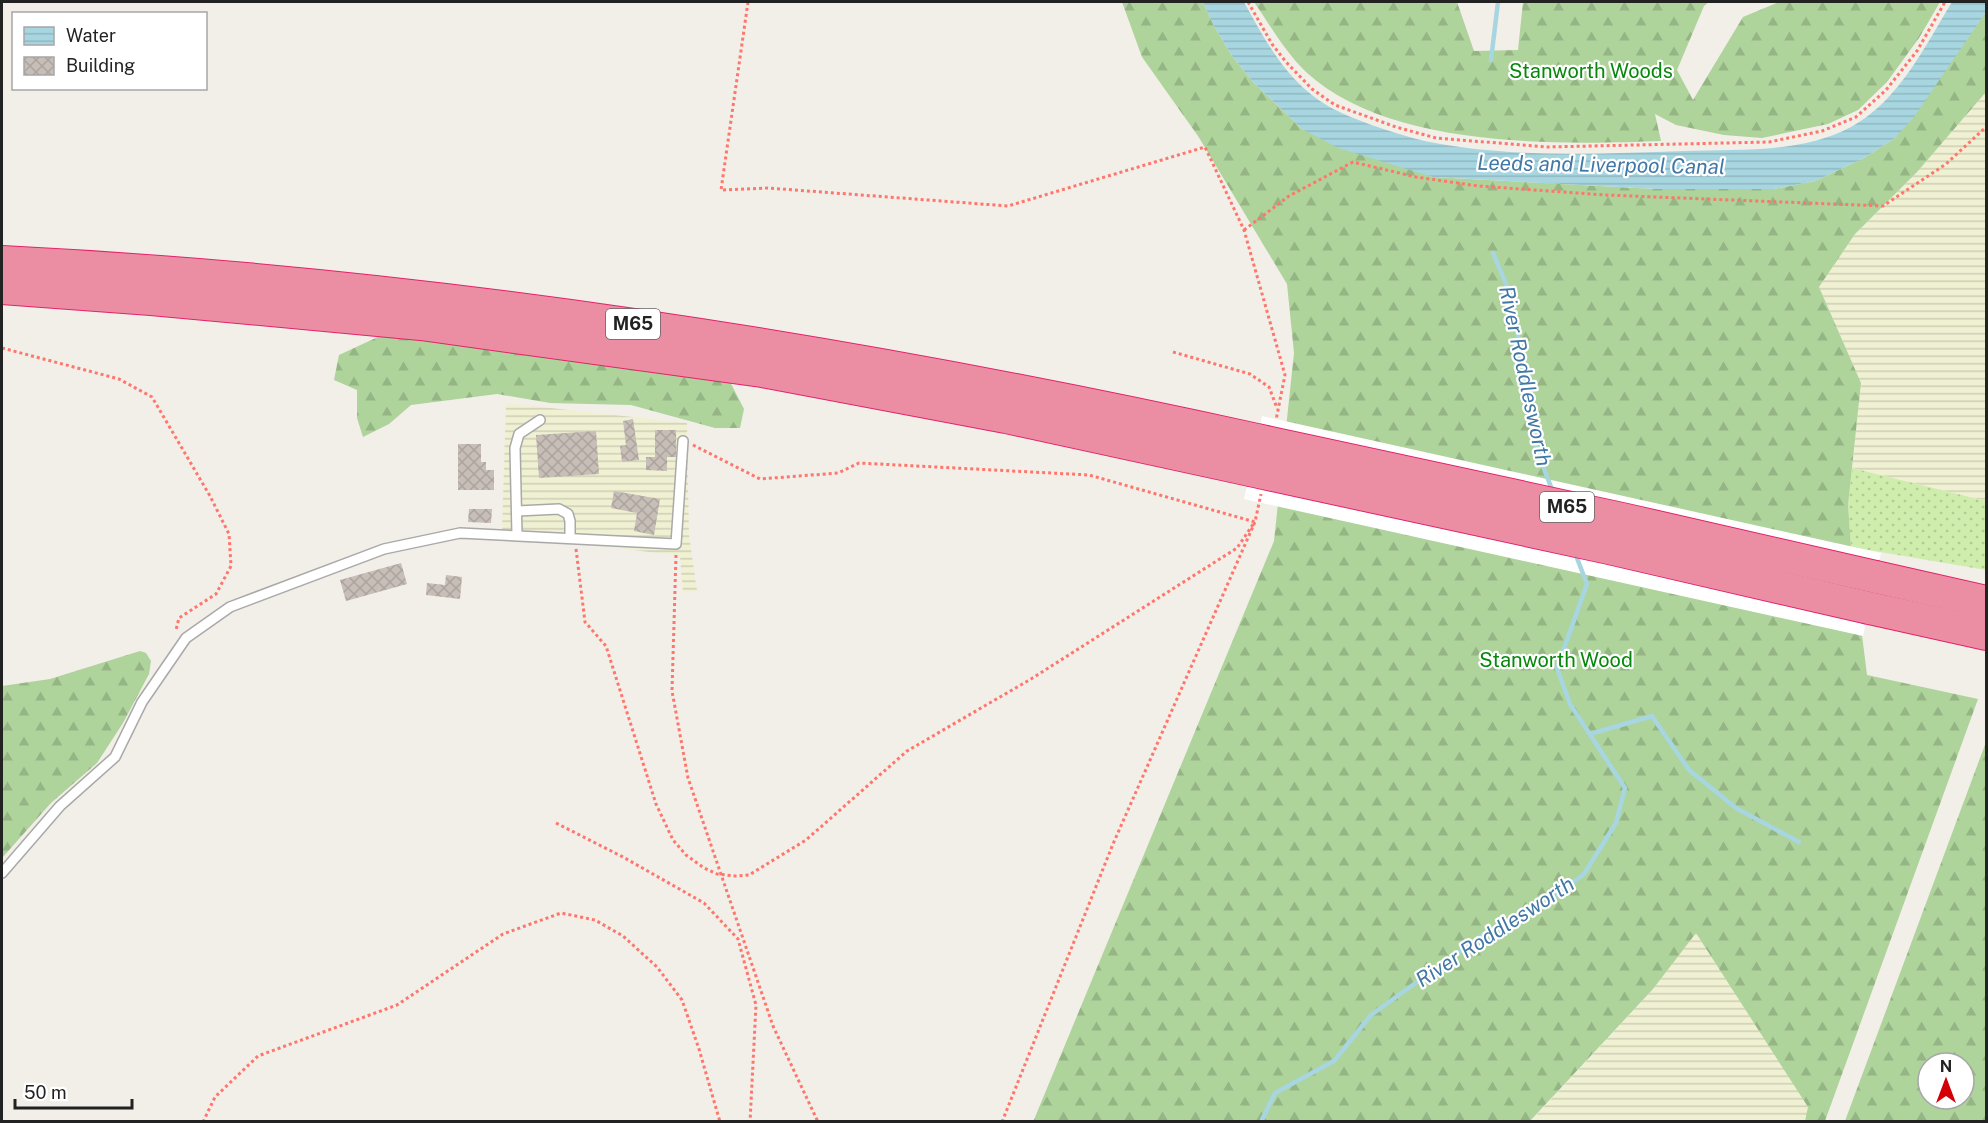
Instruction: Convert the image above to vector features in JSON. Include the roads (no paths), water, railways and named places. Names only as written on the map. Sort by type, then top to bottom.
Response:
[{"type":"highway","name":"M65","points":[[2,262],[228,277],[426,297],[595,318],[772,345],[1003,386],[1610,516],[1986,602]]},
{"type":"highway","name":"M65","points":[[2,288],[421,324],[762,371],[1006,417],[1609,548],[1986,634]]},
{"type":"lane","points":[[517,535],[515,448],[519,434],[540,420]]},
{"type":"lane","points":[[2,873],[60,806],[115,757],[142,702],[186,638],[230,607],[384,549],[460,533],[676,544],[683,441]]},
{"type":"lane","points":[[517,511],[559,509],[568,514],[572,538]]},
{"type":"water","name":"Leeds and Liverpool Canal","points":[[1203,2],[1244,2],[1269,46],[1289,73],[1328,106],[1350,116],[1419,140],[1492,151],[1556,154],[1747,150],[1790,146],[1831,136],[1868,116],[1897,88],[1921,54],[1952,2],[1986,2],[1986,12],[1914,117],[1895,138],[1864,158],[1815,181],[1774,189],[1656,189],[1433,177],[1338,148],[1302,129],[1254,83],[1232,56]]},
{"type":"waterway","name":"River Roddlesworth","points":[[1491,60],[1498,2]]},
{"type":"waterway","name":"River Roddlesworth","points":[[1493,253],[1511,296],[1537,451],[1553,492]]},
{"type":"waterway","name":"River Roddlesworth","points":[[1261,1122],[1275,1093],[1334,1061],[1371,1015],[1488,931],[1539,908],[1584,874],[1616,823],[1625,788],[1570,704],[1557,668],[1587,584],[1575,553]]},
{"type":"waterway","points":[[1590,734],[1652,716],[1689,770],[1736,808],[1799,842]]},
{"type":"park label","name":"Stanworth Woods","points":[[1591,71]]},
{"type":"park label","name":"Stanworth Wood","points":[[1556,660]]}]
